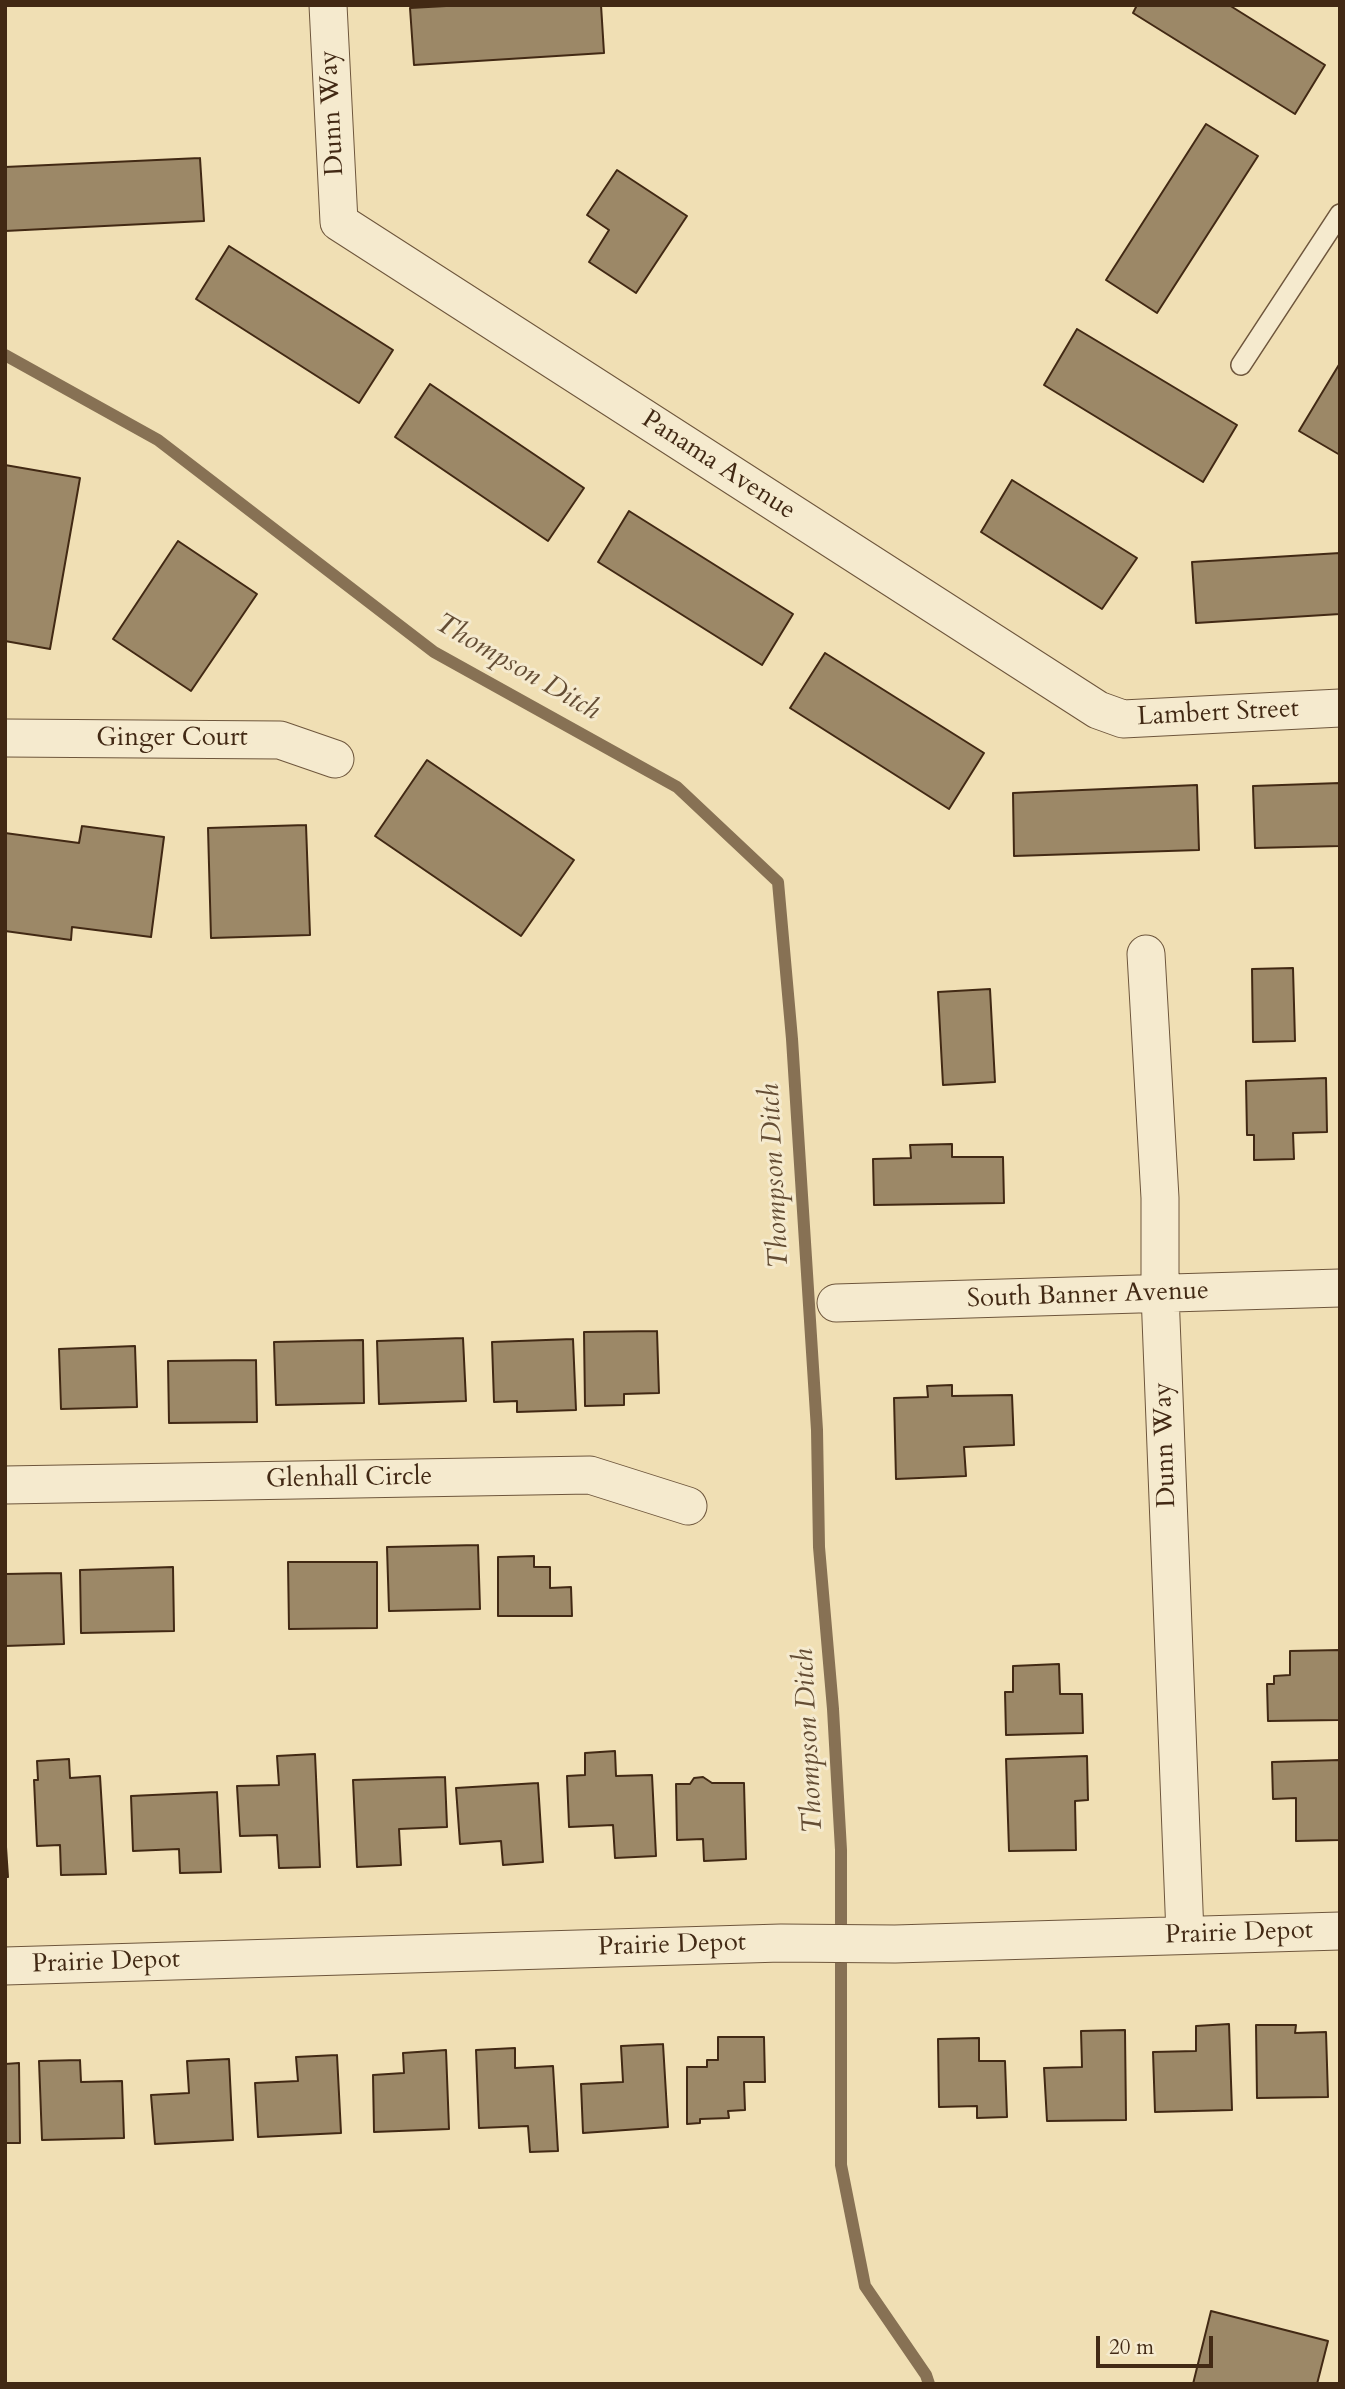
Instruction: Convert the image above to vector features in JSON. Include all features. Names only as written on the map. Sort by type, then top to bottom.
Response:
[{"type":"street","name":"Dunn Way","points":[[328,5],[339,222]]},
{"type":"street","name":"Panama Avenue","points":[[339,222],[1098,710]]},
{"type":"street","name":"Lambert Street","points":[[1098,710],[1123,719],[1340,708]]},
{"type":"street","name":"Ginger Court","points":[[5,738],[280,740],[335,759]]},
{"type":"street","name":"Dunn Way","points":[[1146,954],[1160,1198],[1160,1293],[1185,1935]]},
{"type":"street","name":"South Banner Avenue","points":[[836,1303],[1340,1288]]},
{"type":"street","name":"Glenhall Circle","points":[[5,1485],[590,1475],[688,1506]]},
{"type":"street","name":"Prairie Depot","points":[[5,1966],[780,1943],[895,1944],[1340,1931]]},
{"type":"lane","points":[[1241,365],[1340,214]]},
{"type":"building","points":[[464,5],[601,5],[604,53],[414,65],[410,8]]},
{"type":"building","points":[[1137,5],[1229,5],[1325,65],[1295,114],[1133,13]]},
{"type":"building","points":[[1206,124],[1258,156],[1157,313],[1106,280]]},
{"type":"building","points":[[200,158],[204,221],[5,231],[5,167]]},
{"type":"building","points":[[617,170],[687,216],[636,293],[589,262],[609,230],[587,215]]},
{"type":"building","points":[[229,246],[393,350],[359,403],[196,299]]},
{"type":"building","points":[[1077,329],[1237,425],[1203,482],[1044,385]]},
{"type":"building","points":[[1340,363],[1340,455],[1299,431]]},
{"type":"building","points":[[430,384],[584,488],[548,541],[395,437]]},
{"type":"building","points":[[5,465],[80,478],[50,649],[5,641]]},
{"type":"building","points":[[1012,480],[1137,558],[1102,609],[981,532]]},
{"type":"building","points":[[629,511],[793,614],[762,665],[598,562]]},
{"type":"building","points":[[178,541],[257,594],[191,691],[113,639]]},
{"type":"building","points":[[1340,553],[1340,614],[1196,623],[1192,562]]},
{"type":"building","points":[[825,653],[984,753],[949,809],[790,708]]},
{"type":"building","points":[[427,760],[574,860],[521,936],[375,836]]},
{"type":"building","points":[[1340,783],[1340,846],[1255,848],[1253,786]]},
{"type":"building","points":[[1197,785],[1199,850],[1014,856],[1013,793]]},
{"type":"building","points":[[306,825],[310,935],[211,938],[208,828]]},
{"type":"building","points":[[82,826],[164,837],[151,937],[72,927],[71,940],[5,931],[5,833],[79,843]]},
{"type":"building","points":[[1293,968],[1295,1041],[1253,1042],[1252,969]]},
{"type":"building","points":[[990,989],[995,1082],[943,1085],[938,992]]},
{"type":"building","points":[[1326,1078],[1327,1132],[1293,1133],[1294,1159],[1254,1160],[1254,1135],[1247,1135],[1246,1081]]},
{"type":"building","points":[[952,1144],[952,1157],[1003,1157],[1004,1203],[874,1205],[873,1159],[911,1158],[910,1145]]},
{"type":"building","points":[[657,1331],[659,1393],[624,1394],[624,1405],[585,1406],[584,1332]]},
{"type":"building","points":[[463,1338],[466,1401],[379,1404],[377,1341]]},
{"type":"building","points":[[573,1339],[576,1410],[517,1412],[517,1401],[494,1402],[492,1342]]},
{"type":"building","points":[[363,1340],[364,1403],[276,1405],[274,1342]]},
{"type":"building","points":[[135,1346],[137,1407],[61,1409],[59,1349]]},
{"type":"building","points":[[256,1360],[257,1422],[169,1423],[168,1361]]},
{"type":"building","points":[[952,1385],[952,1396],[1012,1395],[1014,1445],[964,1447],[966,1476],[896,1479],[894,1398],[928,1397],[927,1386]]},
{"type":"building","points":[[478,1545],[480,1609],[389,1611],[387,1547]]},
{"type":"building","points":[[534,1556],[534,1567],[550,1567],[550,1588],[571,1587],[572,1616],[498,1616],[498,1557]]},
{"type":"building","points":[[288,1562],[377,1562],[377,1628],[289,1629]]},
{"type":"building","points":[[173,1567],[174,1631],[81,1633],[80,1570]]},
{"type":"building","points":[[61,1573],[64,1644],[5,1646],[5,1574]]},
{"type":"building","points":[[1340,1650],[1339,1720],[1268,1721],[1267,1684],[1274,1684],[1274,1676],[1290,1675],[1290,1651]]},
{"type":"building","points":[[1059,1664],[1060,1694],[1082,1694],[1083,1733],[1006,1735],[1005,1692],[1013,1692],[1013,1666]]},
{"type":"building","points":[[615,1751],[616,1776],[652,1775],[656,1856],[615,1858],[613,1825],[569,1827],[567,1776],[585,1775],[585,1753]]},
{"type":"building","points":[[315,1754],[320,1867],[279,1868],[277,1835],[240,1836],[237,1786],[279,1785],[277,1756]]},
{"type":"building","points":[[1087,1756],[1088,1800],[1075,1801],[1076,1850],[1009,1851],[1006,1759]]},
{"type":"building","points":[[69,1759],[70,1778],[100,1776],[106,1874],[61,1875],[60,1845],[37,1846],[34,1780],[38,1780],[37,1761]]},
{"type":"building","points":[[1340,1760],[1340,1840],[1296,1841],[1296,1798],[1273,1799],[1272,1762]]},
{"type":"building","points":[[445,1777],[447,1827],[399,1829],[401,1865],[357,1867],[353,1780]]},
{"type":"building","points":[[703,1777],[712,1783],[744,1783],[746,1859],[704,1861],[703,1839],[677,1840],[676,1784],[690,1784],[694,1778]]},
{"type":"building","points":[[538,1783],[543,1862],[503,1865],[501,1841],[460,1844],[456,1788]]},
{"type":"building","points":[[217,1792],[221,1872],[180,1873],[179,1849],[133,1851],[131,1796]]},
{"type":"building","points":[[5,1832],[8,1877],[5,1877]]},
{"type":"building","points":[[1229,2024],[1232,2110],[1155,2112],[1153,2052],[1196,2051],[1196,2026]]},
{"type":"building","points":[[1256,2025],[1296,2025],[1295,2033],[1326,2032],[1328,2097],[1257,2098]]},
{"type":"building","points":[[1125,2030],[1126,2120],[1047,2121],[1044,2068],[1082,2067],[1081,2031]]},
{"type":"building","points":[[718,2037],[764,2037],[765,2082],[744,2082],[745,2110],[728,2111],[729,2118],[700,2119],[700,2123],[687,2124],[687,2067],[707,2067],[707,2060],[718,2060]]},
{"type":"building","points":[[979,2038],[979,2061],[1005,2061],[1007,2117],[977,2118],[977,2106],[939,2107],[938,2039]]},
{"type":"building","points":[[663,2044],[668,2127],[583,2133],[581,2084],[623,2082],[621,2046]]},
{"type":"building","points":[[515,2048],[515,2068],[553,2066],[558,2151],[530,2152],[528,2126],[479,2128],[476,2050]]},
{"type":"building","points":[[446,2050],[449,2129],[374,2132],[373,2075],[404,2073],[403,2053]]},
{"type":"building","points":[[337,2055],[341,2133],[258,2137],[255,2083],[298,2081],[296,2057]]},
{"type":"building","points":[[229,2059],[233,2140],[155,2144],[151,2095],[189,2093],[187,2061]]},
{"type":"building","points":[[80,2060],[81,2082],[122,2081],[124,2138],[42,2140],[39,2061]]},
{"type":"building","points":[[19,2063],[20,2143],[5,2143],[5,2064]]},
{"type":"building","points":[[1211,2311],[1328,2341],[1317,2384],[1193,2384]]},
{"type":"waterway","name":"Thompson Ditch","points":[[5,355],[158,440],[434,652],[677,787],[778,882],[792,1039],[817,1430],[819,1547],[833,1709],[841,1850],[841,2165],[865,2286],[926,2375],[929,2384]]}]
